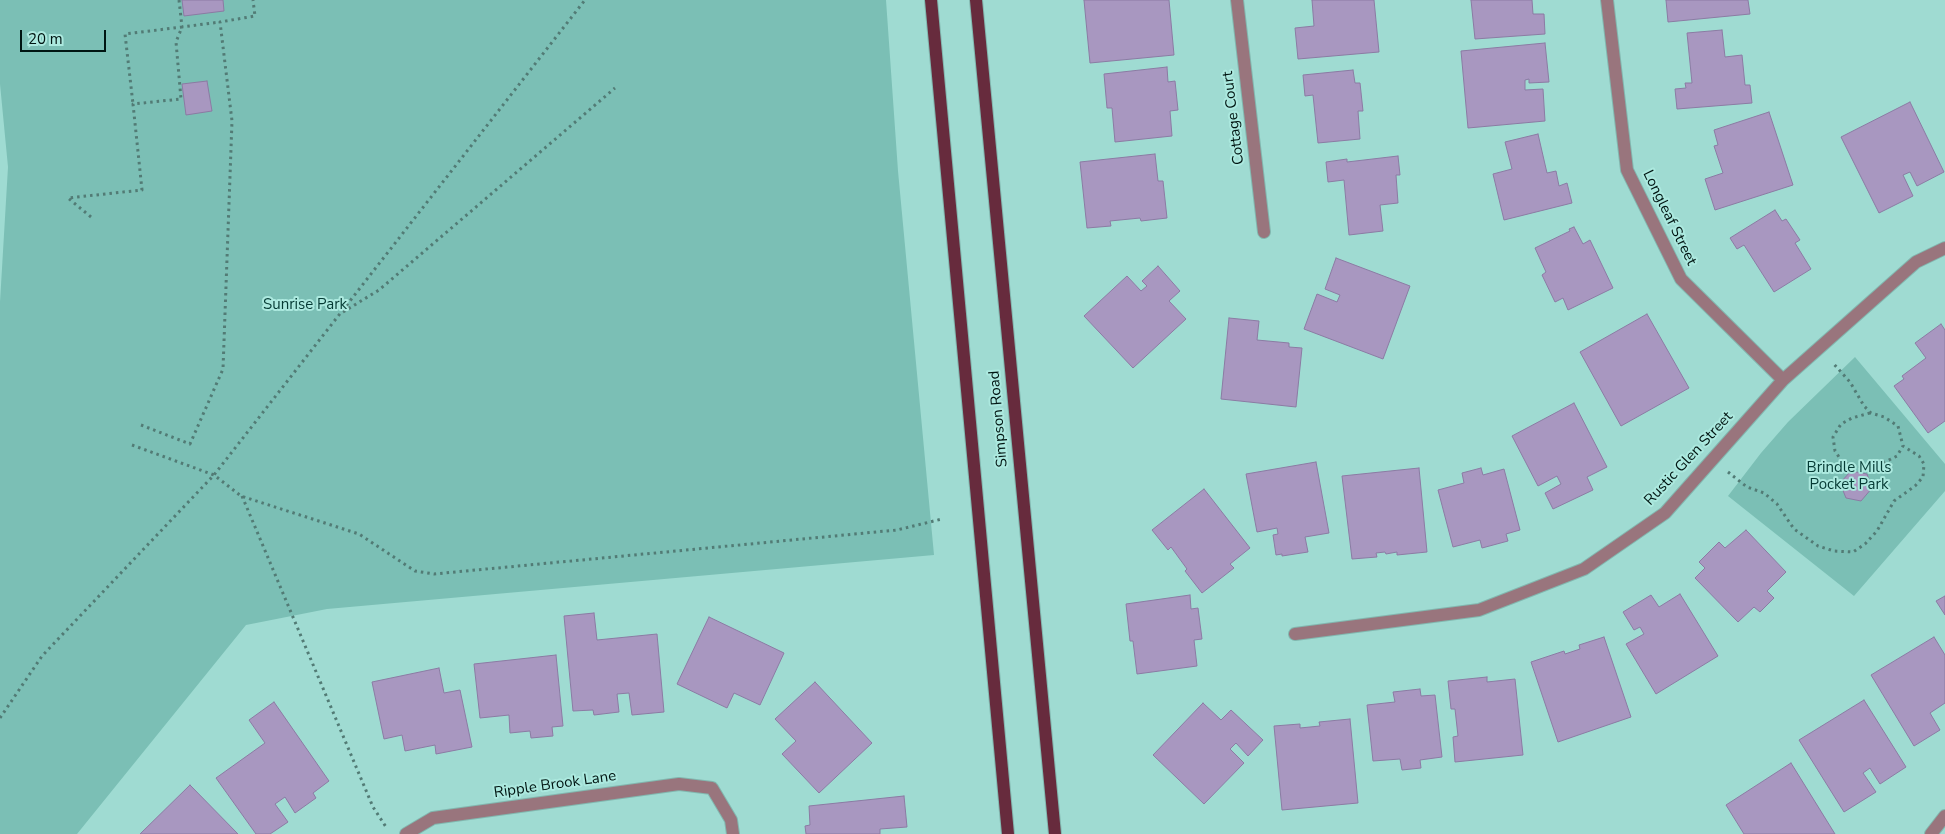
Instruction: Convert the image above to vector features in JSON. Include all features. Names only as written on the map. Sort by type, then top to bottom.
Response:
[{"type":"main road","name":"Simpson Road","points":[[931,0],[1008,834]]},
{"type":"main road","name":"Simpson Road","points":[[976,0],[1055,834]]},
{"type":"street","name":"Cottage Court","points":[[1237,0],[1264,232]]},
{"type":"street","name":"Longleaf Street","points":[[1607,0],[1627,170],[1680,279],[1783,380]]},
{"type":"street","name":"Rustic Glen Street","points":[[1295,634],[1479,610],[1584,569],[1665,513],[1783,380],[1916,262],[1945,248]]},
{"type":"street","name":"Ripple Brook Lane","points":[[406,834],[433,818],[679,784],[712,788],[731,820],[733,834]]},
{"type":"street","points":[[1931,834],[1945,816]]},
{"type":"path","points":[[133,104],[182,99],[176,42],[182,27],[179,0]]},
{"type":"path","points":[[91,218],[68,198],[142,190],[125,34],[255,16],[253,0]]},
{"type":"path","points":[[0,718],[42,656],[214,475],[585,0]]},
{"type":"path","points":[[141,425],[190,444],[223,369],[232,121],[220,22]]},
{"type":"path","points":[[341,313],[379,290],[615,88]]},
{"type":"path","points":[[1712,460],[1747,488],[1764,493],[1777,504],[1794,529],[1818,546],[1834,551],[1853,552],[1865,544],[1877,531],[1894,501],[1915,486],[1923,477],[1924,464],[1919,456],[1903,446],[1898,426],[1871,413],[1864,406],[1842,372],[1818,349]]},
{"type":"path","points":[[1871,413],[1852,418],[1841,424],[1833,436],[1835,451],[1843,463],[1871,469],[1897,456],[1903,446]]},
{"type":"path","points":[[132,446],[214,475],[241,496],[359,534],[416,571],[434,574],[897,530],[942,519]]},
{"type":"path","points":[[241,496],[373,807],[391,834]]},
{"type":"green space","name":"Sunrise Park","points":[[0,0],[886,0],[898,171],[934,555],[327,609],[246,625],[77,834],[0,834],[0,302],[8,167],[0,84]]},
{"type":"green space","name":"Brindle Mills Pocket Park","points":[[1855,357],[1945,464],[1945,491],[1854,596],[1728,496],[1788,422]]},
{"type":"building","points":[[182,0],[223,0],[224,11],[184,16]]},
{"type":"building","points":[[1084,0],[1169,0],[1174,55],[1090,63]]},
{"type":"building","points":[[1312,0],[1374,0],[1379,52],[1298,59],[1295,28],[1314,26]]},
{"type":"building","points":[[1471,0],[1532,0],[1533,14],[1544,14],[1545,34],[1475,39]]},
{"type":"building","points":[[1666,0],[1748,0],[1750,14],[1668,22]]},
{"type":"building","points":[[1722,30],[1725,57],[1742,55],[1745,85],[1750,85],[1752,103],[1677,109],[1675,89],[1686,88],[1685,83],[1692,83],[1687,33]]},
{"type":"building","points":[[1545,43],[1549,82],[1529,83],[1529,79],[1525,80],[1525,90],[1543,89],[1545,121],[1468,128],[1461,51]]},
{"type":"building","points":[[1167,67],[1168,82],[1175,81],[1178,110],[1170,111],[1172,136],[1115,142],[1112,108],[1107,108],[1104,74]]},
{"type":"building","points":[[1353,70],[1355,83],[1360,83],[1363,111],[1358,111],[1360,139],[1318,143],[1313,95],[1305,96],[1303,75]]},
{"type":"building","points":[[207,81],[212,111],[186,115],[182,84]]},
{"type":"building","points":[[1910,102],[1944,172],[1917,186],[1910,172],[1903,175],[1913,196],[1879,213],[1841,137]]},
{"type":"building","points":[[1769,112],[1793,185],[1715,210],[1705,179],[1723,173],[1714,146],[1718,145],[1714,130]]},
{"type":"building","points":[[1538,134],[1547,173],[1556,171],[1559,186],[1567,183],[1572,203],[1504,220],[1493,174],[1512,169],[1505,142]]},
{"type":"building","points":[[1155,154],[1158,181],[1163,181],[1167,218],[1141,221],[1140,218],[1110,221],[1111,226],[1087,228],[1080,162]]},
{"type":"building","points":[[1398,156],[1400,175],[1396,175],[1398,203],[1380,205],[1383,231],[1349,235],[1344,180],[1328,182],[1326,162],[1347,159],[1347,162]]},
{"type":"building","points":[[1775,210],[1782,221],[1786,219],[1800,240],[1795,243],[1811,269],[1774,292],[1744,245],[1737,249],[1730,238]]},
{"type":"building","points":[[1574,227],[1583,244],[1590,240],[1613,288],[1568,310],[1563,298],[1555,302],[1542,275],[1546,272],[1535,248],[1570,231],[1569,229]]},
{"type":"building","points":[[1336,258],[1410,286],[1383,359],[1304,329],[1317,294],[1337,302],[1340,295],[1325,289]]},
{"type":"building","points":[[1158,266],[1180,291],[1169,301],[1186,319],[1133,368],[1084,316],[1127,276],[1141,291],[1147,286],[1142,281]]},
{"type":"building","points":[[1647,314],[1689,388],[1621,426],[1580,352]]},
{"type":"building","points":[[1229,318],[1259,321],[1257,340],[1289,343],[1289,347],[1302,348],[1296,407],[1221,399]]},
{"type":"building","points":[[1941,324],[1945,330],[1945,421],[1928,433],[1894,386],[1904,379],[1902,376],[1926,358],[1915,343]]},
{"type":"building","points":[[1574,403],[1607,467],[1587,477],[1593,490],[1553,509],[1545,493],[1561,484],[1557,476],[1538,486],[1512,436]]},
{"type":"building","points":[[1316,462],[1329,533],[1305,537],[1308,552],[1282,556],[1282,554],[1276,555],[1273,535],[1278,534],[1277,528],[1257,532],[1246,474]]},
{"type":"building","points":[[1419,468],[1427,552],[1397,555],[1397,552],[1386,554],[1385,552],[1376,553],[1377,557],[1352,559],[1342,476]]},
{"type":"building","points":[[1481,468],[1483,475],[1504,469],[1520,530],[1506,534],[1508,541],[1482,548],[1480,540],[1453,547],[1438,490],[1464,483],[1462,473]]},
{"type":"building","points":[[1851,471],[1867,474],[1872,488],[1861,501],[1846,498],[1840,483]]},
{"type":"building","points":[[1204,489],[1250,548],[1230,564],[1234,568],[1202,593],[1185,571],[1187,569],[1171,547],[1168,550],[1152,530]]},
{"type":"building","points":[[1746,530],[1786,572],[1767,591],[1774,598],[1760,612],[1754,607],[1738,622],[1695,578],[1705,568],[1699,562],[1719,542],[1725,548]]},
{"type":"building","points":[[1680,594],[1718,656],[1656,694],[1626,644],[1644,634],[1640,627],[1634,630],[1623,612],[1651,595],[1659,607]]},
{"type":"building","points":[[1190,595],[1191,609],[1198,608],[1202,639],[1194,640],[1197,666],[1137,674],[1133,641],[1130,641],[1126,604]]},
{"type":"building","points":[[1945,596],[1945,615],[1936,601]]},
{"type":"building","points":[[594,613],[597,640],[657,634],[664,712],[632,715],[629,693],[617,694],[619,712],[594,715],[593,710],[573,711],[564,616]]},
{"type":"building","points":[[709,617],[784,653],[760,705],[734,693],[727,708],[677,684]]},
{"type":"building","points":[[1604,637],[1631,717],[1558,742],[1531,662],[1564,651],[1565,654],[1580,649],[1579,645]]},
{"type":"building","points":[[1934,637],[1945,655],[1945,703],[1930,713],[1940,730],[1914,746],[1871,675]]},
{"type":"building","points":[[556,655],[563,726],[552,727],[553,736],[531,738],[530,731],[510,733],[509,715],[480,718],[474,664]]},
{"type":"building","points":[[439,668],[444,693],[460,690],[472,747],[436,754],[435,745],[405,751],[402,735],[384,739],[372,682]]},
{"type":"building","points":[[1487,677],[1487,682],[1515,679],[1523,755],[1455,762],[1453,737],[1458,736],[1455,709],[1451,709],[1448,681]]},
{"type":"building","points":[[815,682],[872,743],[819,793],[782,754],[796,741],[775,719]]},
{"type":"building","points":[[1420,689],[1421,696],[1435,695],[1442,757],[1420,760],[1421,768],[1402,770],[1400,759],[1373,761],[1367,705],[1395,702],[1393,692]]},
{"type":"building","points":[[1864,700],[1906,767],[1880,784],[1870,768],[1863,773],[1876,792],[1844,812],[1799,740]]},
{"type":"building","points":[[274,702],[329,781],[313,793],[316,798],[295,813],[285,797],[275,804],[288,822],[270,834],[256,834],[216,778],[265,743],[249,720]]},
{"type":"building","points":[[1203,703],[1221,720],[1231,710],[1263,740],[1248,756],[1236,743],[1230,749],[1244,763],[1204,804],[1153,755]]},
{"type":"building","points":[[1350,719],[1358,803],[1282,810],[1274,726],[1300,724],[1300,728],[1320,726],[1319,722]]},
{"type":"building","points":[[1791,763],[1835,834],[1744,834],[1726,805]]},
{"type":"building","points":[[190,785],[238,834],[140,834]]},
{"type":"building","points":[[904,796],[907,827],[880,829],[880,834],[806,834],[805,826],[810,825],[809,806]]}]
